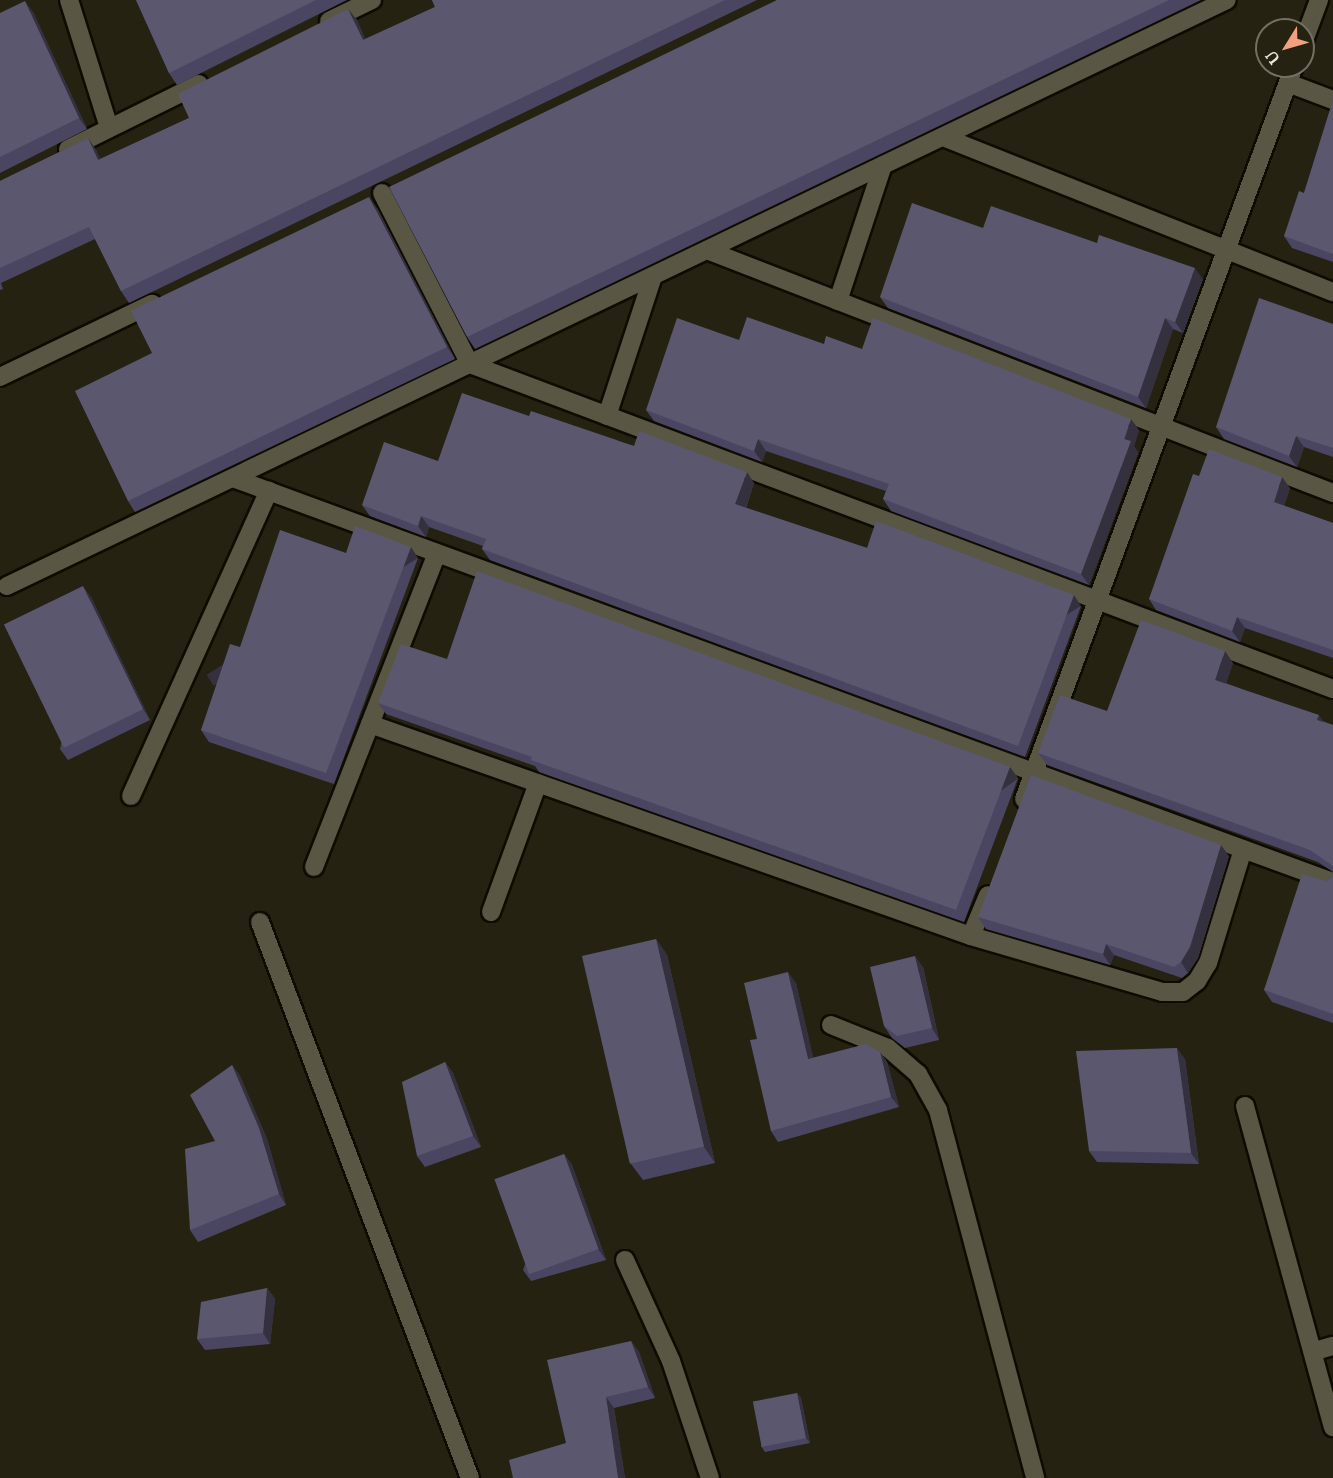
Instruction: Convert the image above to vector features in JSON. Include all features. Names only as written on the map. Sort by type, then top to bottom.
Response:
[{"type":"street","points":[[69,0],[109,128]]},
{"type":"street","points":[[309,31],[372,0]]},
{"type":"street","points":[[7,586],[1227,0]]},
{"type":"street","points":[[1312,18],[1319,0]]},
{"type":"street","points":[[49,159],[214,77]]},
{"type":"street","points":[[1018,816],[1290,78]]},
{"type":"street","points":[[1296,78],[1333,100]]},
{"type":"street","points":[[943,137],[1226,252],[1333,292]]},
{"type":"street","points":[[838,301],[883,165]]},
{"type":"street","points":[[361,203],[403,183]]},
{"type":"street","points":[[382,193],[470,364],[1333,689]]},
{"type":"street","points":[[707,250],[1160,428],[1333,493]]},
{"type":"street","points":[[607,416],[653,276]]},
{"type":"street","points":[[0,377],[170,295]]},
{"type":"street","points":[[232,477],[1333,882]]},
{"type":"street","points":[[131,796],[269,491]]},
{"type":"street","points":[[314,867],[437,553]]},
{"type":"street","points":[[370,724],[971,936],[1162,992],[1183,992],[1197,981],[1208,963],[1243,849]]},
{"type":"street","points":[[491,912],[538,783]]},
{"type":"street","points":[[971,936],[993,882]]},
{"type":"street","points":[[260,922],[470,1478]]},
{"type":"street","points":[[831,1025],[888,1048],[918,1074],[938,1110],[1035,1478]]},
{"type":"street","points":[[1245,1106],[1315,1352],[1333,1426]]},
{"type":"street","points":[[625,1260],[671,1361],[710,1478]]},
{"type":"street","points":[[1315,1352],[1333,1347]]},
{"type":"building","points":[[136,0],[316,0],[169,73]]},
{"type":"building","points":[[432,0],[725,0],[121,291],[89,227],[0,268],[0,181],[88,138],[98,160],[189,118],[178,94],[348,9],[363,40],[435,7]]},
{"type":"building","points":[[777,0],[1169,0],[467,337],[389,187]]},
{"type":"building","points":[[25,1],[79,118],[0,157],[0,13]]},
{"type":"building","points":[[1333,100],[1333,254],[1284,236],[1299,191],[1304,193]]},
{"type":"building","points":[[369,197],[447,347],[128,501],[75,391],[152,353],[131,311]]},
{"type":"building","points":[[912,203],[983,228],[991,206],[1097,243],[1099,235],[1195,268],[1175,322],[1165,318],[1138,397],[880,297]]},
{"type":"building","points":[[1259,298],[1333,324],[1333,448],[1296,436],[1289,456],[1216,427]]},
{"type":"building","points":[[747,317],[824,344],[826,336],[862,349],[873,318],[1131,419],[1124,439],[1131,441],[1081,574],[883,499],[889,484],[758,439],[754,451],[646,410],[677,318],[739,340]]},
{"type":"building","points":[[462,393],[529,416],[531,411],[634,446],[639,431],[747,472],[735,504],[867,548],[876,521],[1074,595],[1018,746],[482,549],[486,539],[421,516],[418,526],[362,505],[384,442],[438,461]]},
{"type":"building","points":[[1209,449],[1282,477],[1274,502],[1333,523],[1333,650],[1237,617],[1232,631],[1149,599],[1193,474],[1199,476]]},
{"type":"building","points":[[355,526],[411,547],[326,773],[201,730],[230,644],[240,647],[280,530],[346,553]]},
{"type":"building","points":[[477,571],[1010,767],[956,910],[531,760],[532,757],[378,703],[401,644],[447,659]]},
{"type":"building","points":[[83,586],[143,709],[64,748],[4,625]]},
{"type":"building","points":[[1141,620],[1225,651],[1215,680],[1319,715],[1317,720],[1333,725],[1333,866],[1310,850],[1038,753],[1060,695],[1107,711]]},
{"type":"building","points":[[1031,775],[1221,845],[1190,947],[1181,962],[1174,967],[1106,944],[1103,954],[978,917]]},
{"type":"building","points":[[1302,874],[1326,881],[1333,876],[1333,1014],[1264,990]]},
{"type":"building","points":[[656,939],[704,1147],[630,1164],[582,956]]},
{"type":"building","points":[[915,956],[932,1028],[897,1036],[884,1026],[870,967]]},
{"type":"building","points":[[788,972],[808,1059],[866,1044],[880,1052],[891,1097],[771,1131],[750,1040],[757,1039],[744,983]]},
{"type":"building","points":[[1177,1048],[1191,1153],[1089,1151],[1076,1051]]},
{"type":"building","points":[[445,1062],[473,1136],[417,1156],[402,1082]]},
{"type":"building","points":[[232,1065],[259,1128],[279,1194],[190,1230],[185,1149],[215,1141],[190,1095]]},
{"type":"building","points":[[564,1154],[599,1249],[529,1274],[494,1179]]},
{"type":"building","points":[[267,1288],[263,1333],[197,1339],[201,1302]]},
{"type":"building","points":[[631,1341],[648,1387],[606,1397],[618,1478],[513,1478],[509,1460],[566,1443],[547,1360]]},
{"type":"building","points":[[797,1393],[806,1438],[762,1447],[753,1402]]}]
